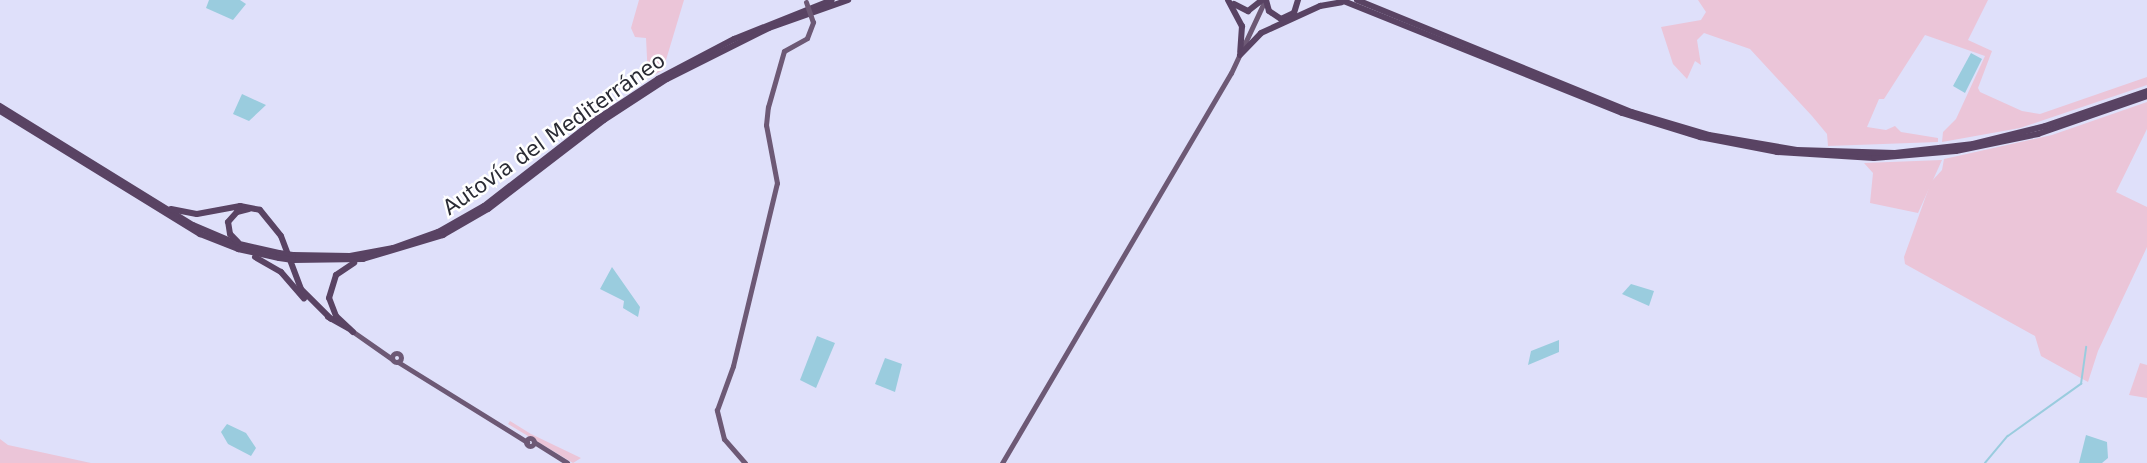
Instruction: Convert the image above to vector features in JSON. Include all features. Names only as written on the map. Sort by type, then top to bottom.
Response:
[{"type":"highway","name":"Autovía del Mediterráneo","points":[[0,111],[180,223],[241,247],[279,256],[363,260],[416,244],[484,206],[594,121],[674,69],[744,34],[832,0]]},
{"type":"highway","name":"Autovía del Mediterráneo","points":[[293,258],[333,257],[374,252],[391,254],[416,244],[488,209],[604,120],[667,79],[762,31],[848,0]]},
{"type":"highway","points":[[1230,0],[1239,10],[1248,11],[1264,0],[1269,12],[1281,19],[1294,14],[1298,0]]},
{"type":"highway","points":[[1230,0],[1244,33],[1240,55]]},
{"type":"highway","points":[[1335,0],[1375,9],[1632,112],[1709,135],[1797,150],[1873,153],[1965,145],[2035,130],[2147,91]]},
{"type":"highway","points":[[1359,0],[1375,9],[1622,113],[1700,137],[1777,152],[1874,158],[1966,150],[2051,130],[2147,96]]},
{"type":"highway","points":[[1240,55],[1261,33],[1325,4],[1342,1]]},
{"type":"highway","name":"Autovía del Mediterráneo","points":[[0,106],[158,204],[207,232],[241,247]]},
{"type":"highway","points":[[158,204],[189,214],[250,207],[268,217],[281,236],[301,289],[331,319]]},
{"type":"highway","points":[[320,311],[295,284],[271,224],[258,212],[245,209],[233,215],[228,227],[232,238],[241,247],[272,265],[320,311],[350,330]]},
{"type":"highway","points":[[350,330],[333,311],[330,293],[338,273],[363,260]]},
{"type":"main road","points":[[1002,463],[1230,73],[1264,0]]},
{"type":"main road","points":[[745,463],[724,439],[717,410],[733,366],[777,183],[766,125],[768,107],[784,51],[807,38],[813,22],[806,1]]},
{"type":"main road","points":[[350,330],[562,463]]},
{"type":"main road","points":[[530,442],[567,463]]},
{"type":"shaded area","points":[[639,0],[684,0],[663,70],[648,78],[646,38],[635,37],[631,28]]},
{"type":"shaded area","points":[[1698,0],[1988,0],[1968,40],[1992,51],[1978,88],[1980,92],[2022,111],[2040,114],[2147,77],[2147,85],[2020,128],[1942,142],[1943,132],[1956,119],[1985,56],[1925,35],[1884,99],[1879,99],[1867,127],[1886,130],[1895,126],[1901,132],[1938,138],[1938,142],[1828,146],[1827,134],[1750,49],[1704,33],[1697,40],[1701,65],[1695,61],[1687,79],[1673,64],[1661,27],[1701,20],[1706,12]]},
{"type":"shaded area","points":[[2147,102],[2147,129],[2116,192],[2147,207],[2147,247],[2098,351],[2088,382],[2041,356],[2035,336],[1905,264],[1904,257],[1931,182],[1942,170],[1944,159],[2052,135]]},
{"type":"shaded area","points":[[1942,160],[1918,213],[1870,203],[1873,173],[1864,163]]},
{"type":"shaded area","points":[[2140,363],[2147,365],[2147,398],[2129,395]]},
{"type":"shaded area","points":[[510,421],[531,434],[581,458],[573,463],[508,424]]},
{"type":"shaded area","points":[[0,439],[8,445],[91,463],[0,463]]},
{"type":"water","points":[[209,0],[240,0],[246,4],[233,20],[206,8]]},
{"type":"water","points":[[1971,53],[1982,59],[1965,93],[1953,86]]},
{"type":"water","points":[[242,94],[266,105],[249,121],[233,114]]},
{"type":"water","points":[[612,267],[640,307],[638,317],[623,308],[624,301],[600,289]]},
{"type":"water","points":[[1631,284],[1654,291],[1649,306],[1622,294]]},
{"type":"water","points":[[817,336],[835,343],[816,388],[800,380]]},
{"type":"water","points":[[1559,340],[1559,352],[1528,365],[1531,351]]},
{"type":"water","points":[[885,358],[902,364],[895,392],[875,384]]},
{"type":"water","points":[[227,424],[246,433],[256,448],[251,456],[228,444],[221,432]]},
{"type":"water","points":[[2086,435],[2107,442],[2108,458],[2102,463],[2079,463]]},
{"type":"waterway","points":[[1985,463],[2008,436],[2081,384],[2086,347]]}]
